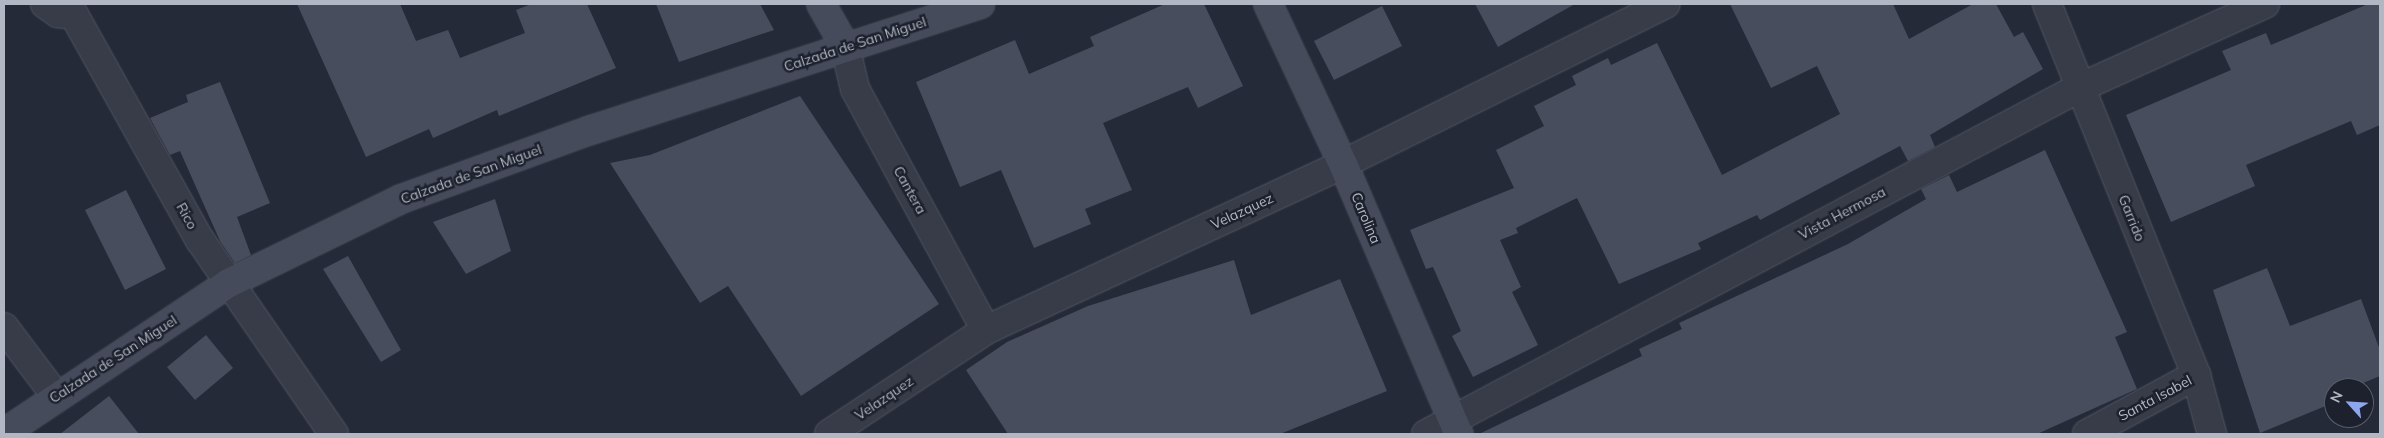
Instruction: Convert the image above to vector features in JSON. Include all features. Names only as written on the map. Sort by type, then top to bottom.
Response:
[{"type":"main road","points":[[821,4],[845,46]]},
{"type":"main road","name":"Calzada de San Miguel","points":[[4,433],[56,396],[229,283],[401,199],[591,130],[845,46],[980,4]]},
{"type":"main road","name":"Carolina","points":[[1268,4],[1343,164],[1456,427]]},
{"type":"street","name":"Rico","points":[[44,4],[58,13],[82,9],[229,283],[334,434]]},
{"type":"street","name":"Velazquez","points":[[829,434],[986,330],[1343,164],[1666,4]]},
{"type":"street","name":"Garrido","points":[[2047,4],[2079,88],[2196,375],[2212,434]]},
{"type":"street","name":"Vista Hermosa","points":[[1426,434],[1456,427],[2079,88],[2265,4]]},
{"type":"street","name":"Cantera","points":[[845,46],[855,89],[986,330]]},
{"type":"street","points":[[4,327],[56,396]]},
{"type":"street","name":"Santa Isabel","points":[[2087,434],[2196,375]]},
{"type":"building","points":[[297,4],[400,4],[416,41],[448,30],[460,58],[525,33],[516,10],[531,4],[587,4],[616,68],[499,116],[497,110],[433,138],[429,129],[366,157]]},
{"type":"building","points":[[656,4],[760,4],[774,30],[679,62]]},
{"type":"building","points":[[1165,4],[1204,4],[1243,86],[1198,108],[1188,87],[1103,123],[1132,190],[1085,209],[1091,224],[1034,248],[1001,170],[960,187],[916,82],[1015,40],[1029,74],[1094,46],[1090,37]]},
{"type":"building","points":[[1475,4],[1575,4],[1498,47]]},
{"type":"building","points":[[1730,4],[1893,4],[1909,39],[1973,4],[1996,4],[2014,37],[2023,32],[2043,69],[1930,135],[1935,147],[1908,161],[1900,146],[1760,220],[1757,215],[1698,243],[1701,249],[1619,284],[1577,198],[1516,228],[1518,233],[1500,240],[1521,287],[1512,292],[1538,345],[1473,377],[1452,336],[1461,331],[1433,267],[1426,269],[1410,230],[1514,188],[1496,150],[1544,126],[1534,106],[1576,85],[1572,76],[1608,58],[1611,65],[1657,43],[1722,175],[1840,114],[1817,66],[1771,88]]},
{"type":"building","points":[[2368,4],[2380,4],[2380,125],[2357,135],[2351,121],[2246,165],[2255,186],[2171,222],[2126,115],[2231,70],[2222,51],[2266,33],[2271,45]]},
{"type":"building","points":[[1382,6],[1402,46],[1334,80],[1314,41]]},
{"type":"building","points":[[220,82],[270,203],[237,217],[251,255],[235,263],[220,241],[180,151],[170,155],[150,118],[188,102],[186,95]]},
{"type":"building","points":[[800,96],[939,304],[801,396],[728,286],[700,303],[610,163],[650,155]]},
{"type":"building","points":[[2045,150],[2127,332],[2115,337],[2137,389],[2037,434],[1479,434],[1642,356],[1639,349],[1682,329],[1679,323],[1848,244],[1926,199],[1921,189],[1949,175],[1957,192]]},
{"type":"building","points":[[126,190],[166,269],[125,290],[85,210]]},
{"type":"building","points":[[495,199],[511,251],[466,274],[433,222]]},
{"type":"building","points":[[348,256],[401,350],[381,362],[323,269]]},
{"type":"building","points":[[1234,260],[1251,315],[1340,279],[1387,391],[1280,434],[1008,434],[966,370],[1007,342],[1088,306]]},
{"type":"building","points":[[2267,268],[2290,326],[2361,299],[2380,350],[2380,376],[2374,378],[2324,378],[2324,407],[2260,433],[2213,290]]},
{"type":"building","points":[[206,335],[233,368],[195,400],[167,367]]},
{"type":"building","points":[[109,396],[139,434],[60,434]]}]
